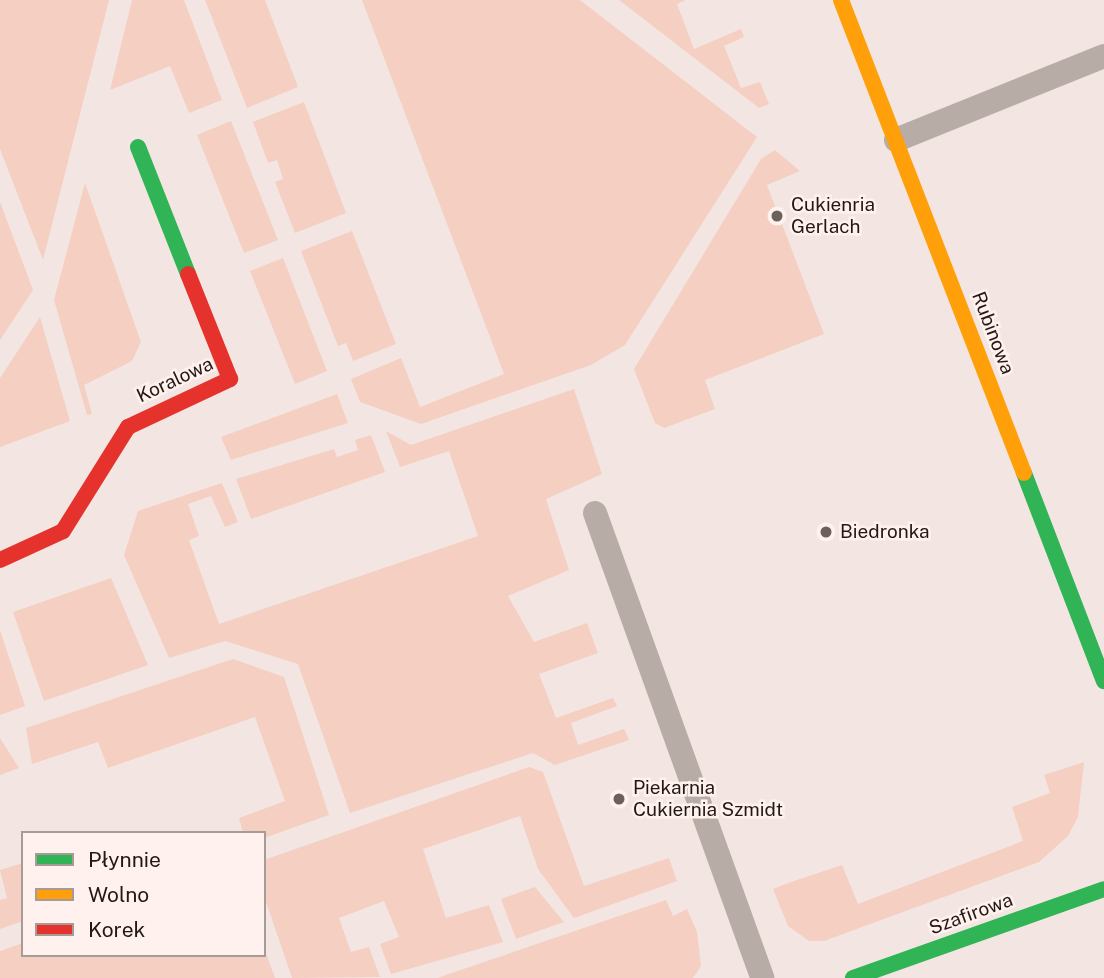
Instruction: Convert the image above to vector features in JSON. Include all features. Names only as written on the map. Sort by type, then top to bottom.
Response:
[{"type":"street","name":"Rubinowa","points":[[841,0],[1104,681]]},
{"type":"street","name":"Koralowa","points":[[0,560],[63,531],[128,427],[230,379],[138,147]]},
{"type":"street","name":"Szafirowa","points":[[853,978],[1104,889]]},
{"type":"lane","points":[[896,140],[1104,57]]},
{"type":"lane","points":[[595,513],[762,978]]},
{"type":"shaded area","points":[[0,0],[109,0],[43,260],[0,149]]},
{"type":"shaded area","points":[[132,0],[184,0],[222,100],[189,113],[170,66],[110,90]]},
{"type":"shaded area","points":[[205,0],[265,0],[298,87],[247,108]]},
{"type":"shaded area","points":[[362,0],[580,0],[757,137],[625,345],[591,365],[421,424],[360,402],[351,379],[401,358],[420,407],[504,374]]},
{"type":"shaded area","points":[[619,0],[686,0],[677,4],[694,49],[741,29],[744,37],[724,46],[741,88],[760,82],[769,104],[759,108]]},
{"type":"shaded area","points":[[304,102],[346,213],[295,233],[275,182],[283,179],[277,160],[268,163],[253,122]]},
{"type":"shaded area","points":[[231,121],[278,240],[244,253],[197,135]]},
{"type":"shaded area","points":[[775,150],[800,171],[767,185],[824,334],[705,380],[715,409],[664,428],[655,423],[634,369],[761,159]]},
{"type":"shaded area","points":[[85,183],[141,342],[132,361],[84,385],[92,414],[87,415],[54,300]]},
{"type":"shaded area","points":[[0,202],[33,290],[0,340]]},
{"type":"shaded area","points":[[352,231],[396,344],[353,361],[346,343],[338,346],[301,251]]},
{"type":"shaded area","points":[[283,258],[327,371],[295,384],[250,271]]},
{"type":"shaded area","points":[[40,317],[70,421],[0,447],[0,378]]},
{"type":"shaded area","points":[[574,389],[602,474],[546,499],[569,570],[508,596],[534,642],[587,623],[598,653],[539,674],[556,718],[613,698],[617,706],[571,723],[578,745],[624,729],[629,740],[555,765],[533,753],[350,813],[298,664],[225,641],[169,658],[124,555],[138,511],[222,483],[238,522],[225,527],[211,496],[188,504],[199,536],[189,540],[219,624],[478,536],[449,451],[400,467],[386,431],[411,445]]},
{"type":"shaded area","points":[[337,394],[348,423],[231,460],[221,437]]},
{"type":"shaded area","points":[[371,435],[385,472],[251,519],[236,479],[334,449],[337,457],[358,450],[355,440]]},
{"type":"shaded area","points":[[111,578],[148,665],[44,701],[13,612]]},
{"type":"shaded area","points":[[0,630],[25,706],[0,715]]},
{"type":"shaded area","points":[[233,659],[284,677],[329,815],[266,837],[266,831],[242,831],[239,818],[285,801],[255,717],[108,768],[98,742],[32,764],[26,728]]},
{"type":"shaded area","points":[[0,738],[19,768],[0,775]]},
{"type":"shaded area","points":[[1084,762],[1078,817],[1068,836],[1039,862],[824,941],[809,941],[788,926],[773,889],[842,865],[858,904],[1023,841],[1012,807],[1050,793],[1044,775]]},
{"type":"shaded area","points":[[529,767],[543,772],[584,886],[669,858],[677,881],[574,918],[538,869],[520,816],[423,849],[446,918],[489,905],[503,942],[391,974],[380,944],[399,937],[384,901],[339,918],[351,952],[369,947],[380,977],[292,978],[266,902],[266,859]]},
{"type":"shaded area","points":[[21,864],[21,922],[0,929],[0,900],[7,898],[0,870]]},
{"type":"shaded area","points":[[535,887],[564,922],[516,939],[501,899]]},
{"type":"shaded area","points":[[666,900],[673,916],[687,909],[697,932],[701,966],[693,978],[437,978]]},
{"type":"shaded area","points":[[21,944],[21,957],[266,957],[266,953],[275,978],[0,978],[0,951]]},
{"type":"traffic: fast","points":[[138,147],[188,274]]},
{"type":"traffic: fast","points":[[1024,473],[1104,681]]},
{"type":"traffic: fast","points":[[853,978],[1104,889]]},
{"type":"traffic: slow","points":[[841,0],[1024,473]]},
{"type":"traffic: jam","points":[[0,560],[63,531],[128,427],[230,379],[188,274]]},
{"type":"place","name":"Cukienria Gerlach","points":[[777,216]]},
{"type":"place","name":"Biedronka","points":[[826,532]]},
{"type":"place","name":"Piekarnia Cukiernia Szmidt","points":[[619,799]]}]
